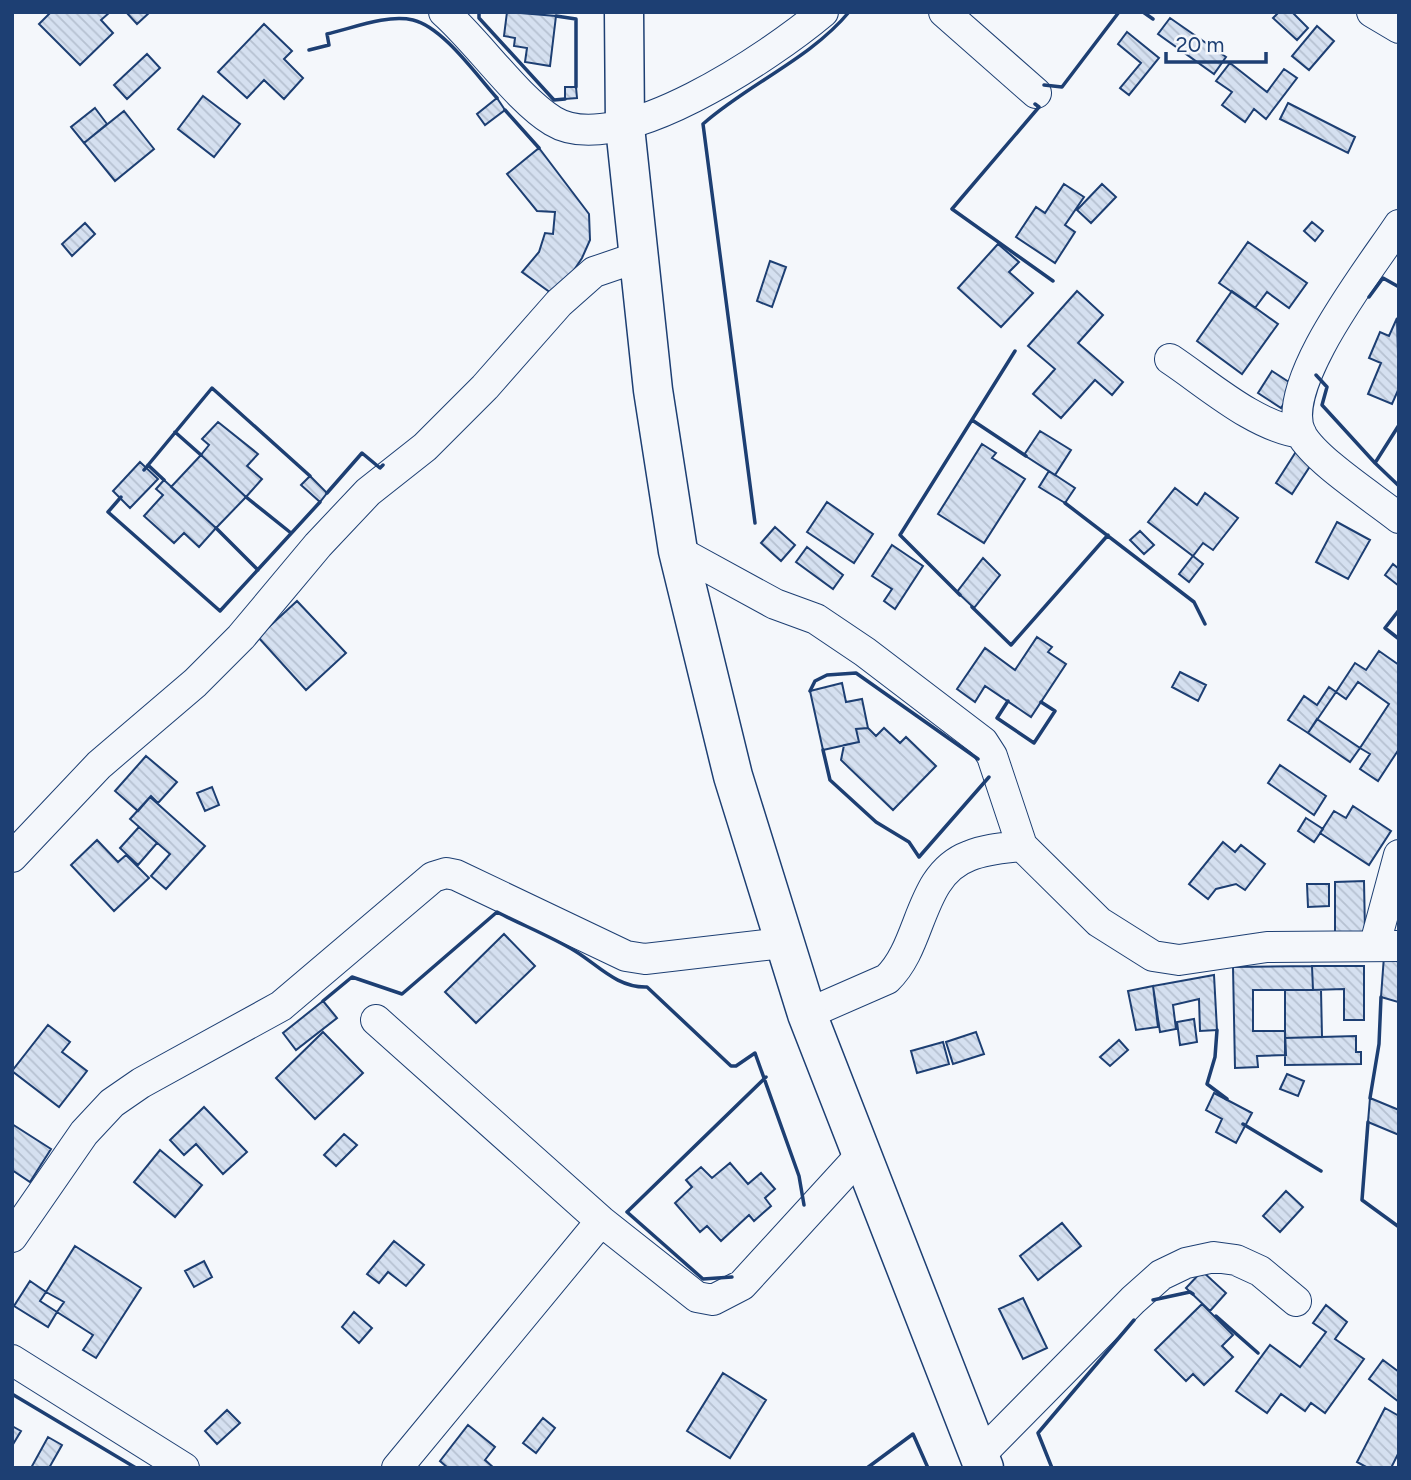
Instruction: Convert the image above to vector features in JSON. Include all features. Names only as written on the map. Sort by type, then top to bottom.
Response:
[{"type":"main road","points":[[624,12],[625,127],[653,390],[678,551],[733,776],[807,1014],[981,1462]]},
{"type":"street","points":[[444,12],[534,107],[555,122],[584,130],[625,127],[725,83],[823,12]]},
{"type":"street","points":[[944,12],[1036,93]]},
{"type":"street","points":[[1372,12],[1399,28]]},
{"type":"street","points":[[1399,225],[1311,358],[1298,409],[1301,433],[1325,460],[1399,518]]},
{"type":"street","points":[[12,857],[99,765],[195,683],[241,637],[318,545],[368,492],[425,447],[485,387],[559,303],[594,272],[638,257]]},
{"type":"street","points":[[1170,359],[1260,421],[1284,431],[1301,433]]},
{"type":"street","points":[[678,551],[775,604],[816,619],[865,652],[983,743],[992,756],[1022,846],[1099,922],[1153,956],[1179,960],[1267,947],[1387,945],[1399,855]]},
{"type":"street","points":[[807,1014],[887,979],[893,973],[910,945],[926,902],[941,876],[967,856],[1022,846]]},
{"type":"street","points":[[12,1237],[84,1133],[112,1103],[141,1083],[281,1006],[433,877],[446,873],[456,875],[626,956],[645,959],[783,943]]},
{"type":"street","points":[[376,1020],[601,1221],[697,1297],[713,1300],[742,1285],[860,1156]]},
{"type":"street","points":[[397,1468],[601,1221]]},
{"type":"street","points":[[981,1462],[1133,1300],[1161,1275],[1186,1263],[1214,1258],[1236,1260],[1260,1271],[1296,1301]]},
{"type":"street","points":[[12,1360],[184,1468]]},
{"type":"building","points":[[51,12],[110,12],[101,20],[113,33],[80,65],[39,24]]},
{"type":"building","points":[[126,12],[150,12],[137,24]]},
{"type":"building","points":[[507,12],[556,16],[550,66],[525,62],[527,48],[514,46],[515,38],[504,36]]},
{"type":"building","points":[[1279,12],[1292,12],[1308,28],[1297,40],[1273,18]]},
{"type":"building","points":[[1170,18],[1226,57],[1214,74],[1158,34]]},
{"type":"building","points":[[264,24],[292,51],[284,59],[303,78],[284,99],[264,80],[247,98],[218,72]]},
{"type":"building","points":[[1317,26],[1334,41],[1309,70],[1292,56]]},
{"type":"building","points":[[1127,32],[1159,58],[1129,95],[1120,88],[1141,63],[1118,44]]},
{"type":"building","points":[[147,54],[160,68],[127,99],[114,85]]},
{"type":"building","points":[[1230,63],[1267,92],[1284,69],[1297,78],[1266,119],[1254,109],[1245,122],[1222,105],[1232,92],[1216,81]]},
{"type":"building","points":[[565,87],[576,87],[577,98],[565,99]]},
{"type":"building","points":[[203,96],[240,124],[214,157],[178,129]]},
{"type":"building","points":[[497,98],[505,110],[485,125],[477,114]]},
{"type":"building","points":[[1288,103],[1355,137],[1348,153],[1280,119]]},
{"type":"building","points":[[95,108],[107,124],[84,143],[71,127]]},
{"type":"building","points":[[124,111],[154,149],[115,181],[84,143]]},
{"type":"building","points":[[539,148],[589,214],[590,240],[582,258],[570,276],[551,293],[522,272],[539,252],[545,233],[553,234],[555,212],[537,211],[507,174]]},
{"type":"building","points":[[1064,184],[1084,197],[1065,225],[1075,232],[1055,263],[1016,237],[1036,207],[1045,213]]},
{"type":"building","points":[[1102,184],[1116,197],[1091,223],[1077,210]]},
{"type":"building","points":[[1312,222],[1323,231],[1315,241],[1304,231]]},
{"type":"building","points":[[85,223],[95,234],[72,256],[62,244]]},
{"type":"building","points":[[1248,242],[1307,283],[1289,308],[1267,292],[1255,308],[1219,283]]},
{"type":"building","points":[[998,244],[1019,262],[1009,272],[1033,293],[1001,327],[958,288]]},
{"type":"building","points":[[770,261],[786,267],[772,307],[757,301]]},
{"type":"building","points":[[1077,291],[1103,315],[1078,343],[1123,382],[1112,395],[1095,380],[1061,418],[1033,394],[1055,369],[1028,346]]},
{"type":"building","points":[[1232,291],[1278,324],[1242,374],[1197,341]]},
{"type":"building","points":[[1397,318],[1399,388],[1392,404],[1368,394],[1381,363],[1369,358],[1380,332],[1389,336]]},
{"type":"building","points":[[1272,371],[1295,386],[1281,408],[1258,393]]},
{"type":"building","points":[[218,422],[258,454],[247,466],[262,479],[246,497],[201,455],[209,445],[202,439]]},
{"type":"building","points":[[1040,431],[1071,450],[1055,475],[1024,455]]},
{"type":"building","points":[[982,444],[996,453],[992,458],[1025,479],[984,543],[938,514]]},
{"type":"building","points":[[1297,450],[1314,460],[1292,494],[1276,483]]},
{"type":"building","points":[[201,455],[246,497],[216,528],[171,487]]},
{"type":"building","points":[[140,462],[158,479],[130,508],[113,491]]},
{"type":"building","points":[[1049,471],[1075,488],[1065,503],[1039,487]]},
{"type":"building","points":[[310,476],[327,493],[320,502],[301,485]]},
{"type":"building","points":[[164,480],[216,528],[199,547],[184,533],[174,543],[144,516],[163,495],[156,489]]},
{"type":"building","points":[[1175,488],[1197,505],[1205,493],[1238,518],[1213,550],[1203,543],[1193,556],[1148,522]]},
{"type":"building","points":[[827,502],[873,534],[854,563],[807,532]]},
{"type":"building","points":[[1337,522],[1370,540],[1348,579],[1316,562]]},
{"type":"building","points":[[775,527],[795,545],[781,561],[761,543]]},
{"type":"building","points":[[1140,531],[1154,545],[1144,554],[1130,540]]},
{"type":"building","points":[[892,545],[923,566],[895,609],[884,601],[892,589],[872,576]]},
{"type":"building","points":[[807,547],[843,575],[833,589],[796,562]]},
{"type":"building","points":[[1193,556],[1203,564],[1189,582],[1179,574]]},
{"type":"building","points":[[983,558],[1000,575],[974,608],[957,592]]},
{"type":"building","points":[[1393,564],[1399,569],[1399,586],[1385,575]]},
{"type":"building","points":[[297,601],[346,653],[306,690],[258,637]]},
{"type":"building","points":[[1037,637],[1052,647],[1048,652],[1066,664],[1031,717],[985,686],[975,702],[957,689],[985,648],[1015,670]]},
{"type":"building","points":[[1379,651],[1399,665],[1399,749],[1378,781],[1360,769],[1370,754],[1360,748],[1389,704],[1358,682],[1346,699],[1336,692],[1355,663],[1366,670]]},
{"type":"building","points":[[1180,672],[1206,685],[1198,701],[1172,687]]},
{"type":"building","points":[[842,683],[846,702],[862,699],[868,728],[856,729],[859,742],[823,750],[810,691]]},
{"type":"building","points":[[1329,687],[1336,692],[1308,733],[1288,720],[1304,696],[1317,705]]},
{"type":"building","points":[[1317,719],[1360,748],[1350,762],[1308,733]]},
{"type":"building","points":[[868,728],[876,736],[884,728],[900,743],[906,737],[936,766],[893,810],[841,760],[844,745],[859,742],[856,729]]},
{"type":"building","points":[[146,756],[177,782],[158,803],[151,796],[138,811],[115,791]]},
{"type":"building","points":[[1280,765],[1326,796],[1314,815],[1268,783]]},
{"type":"building","points":[[212,787],[219,805],[205,811],[197,793]]},
{"type":"building","points":[[150,797],[205,846],[166,889],[151,876],[170,854],[130,819]]},
{"type":"building","points":[[1353,806],[1391,831],[1369,865],[1320,833],[1334,811],[1346,818]]},
{"type":"building","points":[[1306,818],[1323,829],[1314,842],[1298,831]]},
{"type":"building","points":[[139,827],[157,843],[138,865],[120,848]]},
{"type":"building","points":[[97,840],[118,862],[126,855],[149,878],[114,911],[71,865]]},
{"type":"building","points":[[1223,842],[1235,852],[1241,845],[1265,864],[1245,890],[1236,884],[1216,889],[1208,899],[1189,884]]},
{"type":"building","points":[[1364,881],[1365,932],[1335,932],[1335,882]]},
{"type":"building","points":[[1307,884],[1329,884],[1329,906],[1308,907]]},
{"type":"building","points":[[504,934],[535,966],[476,1023],[445,992]]},
{"type":"building","points":[[1384,956],[1399,962],[1398,1002],[1381,997]]},
{"type":"building","points":[[1312,966],[1313,990],[1253,990],[1253,1031],[1285,1031],[1286,1055],[1257,1056],[1258,1067],[1235,1068],[1233,967]]},
{"type":"building","points":[[1312,966],[1364,966],[1364,1020],[1344,1020],[1344,989],[1313,990]]},
{"type":"building","points":[[1214,975],[1217,1030],[1200,1031],[1199,999],[1173,1005],[1176,1029],[1160,1032],[1153,986]]},
{"type":"building","points":[[1153,986],[1158,1027],[1136,1030],[1128,991]]},
{"type":"building","points":[[1285,990],[1321,990],[1322,1037],[1285,1038]]},
{"type":"building","points":[[323,1001],[337,1018],[296,1050],[283,1033]]},
{"type":"building","points":[[1194,1019],[1197,1042],[1180,1045],[1177,1022]]},
{"type":"building","points":[[48,1025],[70,1042],[62,1052],[87,1071],[59,1107],[12,1071]]},
{"type":"building","points":[[323,1032],[363,1073],[315,1119],[276,1078]]},
{"type":"building","points":[[976,1032],[984,1054],[953,1064],[946,1042]]},
{"type":"building","points":[[1356,1036],[1356,1052],[1361,1052],[1361,1064],[1285,1065],[1285,1038]]},
{"type":"building","points":[[1119,1040],[1128,1050],[1110,1066],[1100,1057]]},
{"type":"building","points":[[943,1042],[949,1064],[917,1073],[911,1051]]},
{"type":"building","points":[[1287,1074],[1304,1081],[1298,1096],[1280,1089]]},
{"type":"building","points":[[1214,1093],[1252,1113],[1236,1143],[1216,1132],[1222,1119],[1206,1110]]},
{"type":"building","points":[[1370,1098],[1399,1110],[1399,1135],[1368,1122]]},
{"type":"building","points":[[204,1107],[247,1152],[223,1174],[196,1144],[184,1155],[170,1140]]},
{"type":"building","points":[[12,1124],[51,1149],[30,1182],[12,1170]]},
{"type":"building","points":[[344,1134],[357,1145],[336,1166],[324,1155]]},
{"type":"building","points":[[160,1150],[202,1185],[175,1217],[134,1182]]},
{"type":"building","points":[[730,1163],[748,1184],[761,1173],[775,1189],[765,1198],[771,1206],[754,1221],[749,1215],[721,1241],[707,1226],[700,1232],[675,1203],[692,1187],[686,1180],[701,1167],[712,1178]]},
{"type":"building","points":[[1286,1191],[1303,1207],[1280,1232],[1263,1216]]},
{"type":"building","points":[[1062,1223],[1081,1246],[1038,1280],[1020,1256]]},
{"type":"building","points":[[394,1241],[424,1265],[406,1286],[388,1272],[379,1283],[367,1274]]},
{"type":"building","points":[[75,1246],[141,1288],[96,1358],[83,1350],[93,1335],[57,1312],[64,1302],[46,1292]]},
{"type":"building","points":[[204,1261],[212,1277],[194,1287],[185,1271]]},
{"type":"building","points":[[1202,1271],[1226,1293],[1210,1311],[1186,1288]]},
{"type":"building","points":[[30,1281],[46,1292],[40,1301],[57,1312],[48,1327],[14,1306]]},
{"type":"building","points":[[1023,1298],[1047,1348],[1023,1359],[999,1309]]},
{"type":"building","points":[[1202,1304],[1233,1335],[1222,1346],[1233,1357],[1204,1385],[1193,1374],[1186,1381],[1155,1350]]},
{"type":"building","points":[[1326,1305],[1347,1322],[1335,1339],[1364,1359],[1325,1413],[1311,1403],[1305,1411],[1281,1394],[1267,1413],[1236,1391],[1270,1345],[1300,1367],[1326,1332],[1313,1323]]},
{"type":"building","points":[[354,1312],[372,1328],[359,1343],[342,1327]]},
{"type":"building","points":[[1383,1360],[1399,1372],[1399,1402],[1369,1379]]},
{"type":"building","points":[[723,1373],[766,1400],[730,1458],[687,1431]]},
{"type":"building","points":[[1385,1408],[1399,1416],[1399,1452],[1391,1468],[1368,1468],[1357,1462]]},
{"type":"building","points":[[227,1410],[240,1423],[217,1444],[205,1431]]},
{"type":"building","points":[[543,1418],[555,1428],[536,1453],[523,1443]]},
{"type":"building","points":[[468,1425],[495,1447],[485,1460],[494,1468],[448,1468],[440,1461]]},
{"type":"building","points":[[12,1426],[21,1431],[12,1446]]},
{"type":"building","points":[[48,1437],[62,1445],[49,1468],[31,1468]]},
{"type":"wall","points":[[479,12],[479,18],[554,100],[565,99]]},
{"type":"wall","points":[[755,523],[703,124],[739,96],[798,58],[849,12]]},
{"type":"wall","points":[[1044,85],[1062,87],[1119,12]]},
{"type":"wall","points":[[1143,12],[1153,19]]},
{"type":"wall","points":[[556,16],[576,19],[576,87]]},
{"type":"wall","points":[[309,50],[329,45],[327,34],[381,20],[413,20],[424,24],[447,42],[497,98]]},
{"type":"wall","points":[[1035,104],[1039,107],[952,209],[1053,281]]},
{"type":"wall","points":[[505,110],[539,148]]},
{"type":"wall","points":[[1369,297],[1383,278],[1399,287]]},
{"type":"wall","points":[[960,595],[900,535],[1015,351]]},
{"type":"wall","points":[[1316,375],[1327,387],[1322,405],[1375,463],[1399,425]]},
{"type":"wall","points":[[144,470],[212,388],[310,476]]},
{"type":"wall","points":[[972,420],[1026,456]]},
{"type":"wall","points":[[175,432],[201,455]]},
{"type":"wall","points":[[327,493],[362,453],[380,468],[383,465]]},
{"type":"wall","points":[[1375,463],[1399,486]]},
{"type":"wall","points":[[148,465],[164,480]]},
{"type":"wall","points":[[121,497],[108,512],[220,611],[320,502]]},
{"type":"wall","points":[[246,497],[291,533]]},
{"type":"wall","points":[[1065,503],[1194,602],[1205,624]]},
{"type":"wall","points":[[216,528],[258,570]]},
{"type":"wall","points":[[972,607],[1011,645],[1108,535]]},
{"type":"wall","points":[[1399,610],[1385,628],[1399,639]]},
{"type":"wall","points":[[810,691],[815,681],[827,675],[856,673],[978,759]]},
{"type":"wall","points":[[1008,701],[997,718],[1034,743],[1055,711],[1041,702]]},
{"type":"wall","points":[[823,750],[830,780],[876,822],[909,842],[919,857],[989,777]]},
{"type":"wall","points":[[323,1001],[352,977],[402,994],[497,912],[565,946],[617,980],[647,987],[731,1066],[736,1066],[755,1053],[799,1176],[804,1205]]},
{"type":"wall","points":[[1370,1098],[1379,1044],[1381,997]]},
{"type":"wall","points":[[1217,1030],[1215,1057],[1207,1084],[1227,1099]]},
{"type":"wall","points":[[732,1277],[703,1279],[627,1212],[766,1077]]},
{"type":"wall","points":[[1368,1122],[1362,1200],[1399,1227]]},
{"type":"wall","points":[[1243,1124],[1321,1171]]},
{"type":"wall","points":[[1153,1300],[1190,1292],[1193,1294]]},
{"type":"wall","points":[[1216,1316],[1258,1353]]},
{"type":"wall","points":[[1052,1468],[1038,1433],[1134,1320]]},
{"type":"wall","points":[[12,1394],[136,1468]]},
{"type":"wall","points":[[867,1468],[913,1434],[928,1468]]}]
